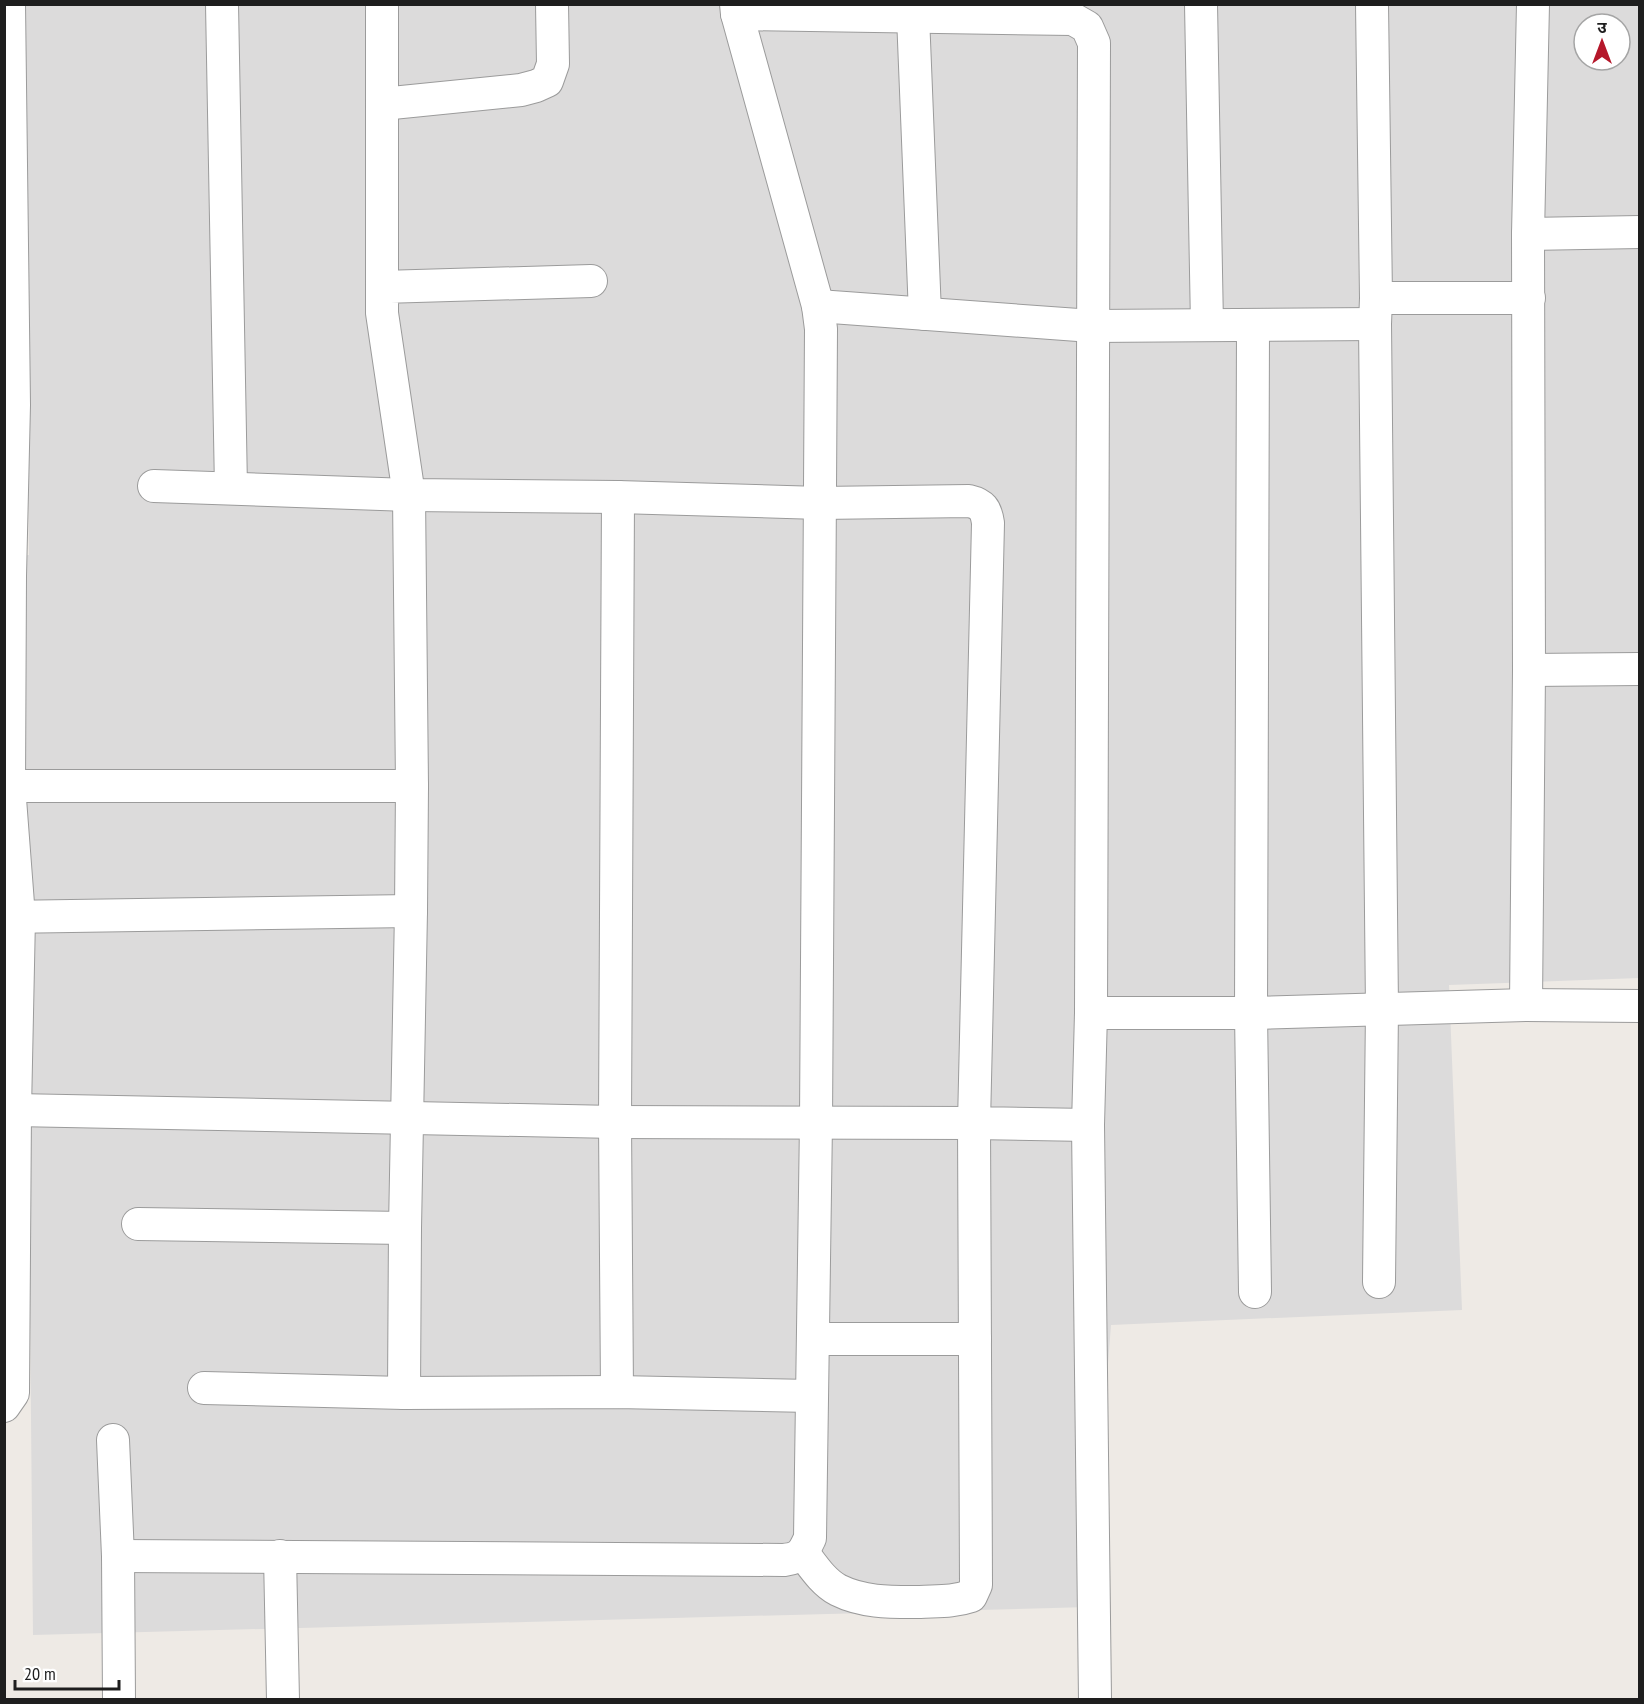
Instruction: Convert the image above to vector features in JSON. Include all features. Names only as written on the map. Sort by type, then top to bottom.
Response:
[{"type":"street","points":[[4,1406],[13,1393],[15,1110],[7,786],[14,405],[9,4]]},
{"type":"street","points":[[222,4],[231,488]]},
{"type":"street","points":[[382,4],[382,313],[409,495],[412,786],[404,1394]]},
{"type":"street","points":[[382,104],[521,90],[547,81],[553,64],[552,4]]},
{"type":"street","points":[[1201,4],[1207,325]]},
{"type":"street","points":[[1372,4],[1382,1009],[1379,1282]]},
{"type":"street","points":[[1526,1005],[1529,670],[1528,234],[1533,4]]},
{"type":"street","points":[[118,1556],[784,1560],[794,1559],[803,1553],[810,1538],[811,1396],[814,1340],[821,329],[818,306],[736,9],[1073,19],[1087,27],[1094,43],[1091,1013],[1088,1125],[1095,1700]]},
{"type":"street","points":[[913,16],[925,314]]},
{"type":"street","points":[[1528,234],[1640,232]]},
{"type":"street","points":[[382,287],[591,282]]},
{"type":"street","points":[[818,306],[1092,326],[1253,326],[1375,311],[1529,298]]},
{"type":"street","points":[[1253,326],[1251,1013],[1255,1292]]},
{"type":"street","points":[[154,486],[409,495],[618,497],[820,503],[969,501],[979,503],[987,511],[974,1123],[976,1585],[971,1596],[957,1601],[887,1602],[858,1598],[836,1589],[822,1577],[803,1553]]},
{"type":"street","points":[[616,1392],[618,497]]},
{"type":"street","points":[[1529,670],[1640,669]]},
{"type":"street","points":[[7,786],[412,786]]},
{"type":"street","points":[[12,917],[411,911]]},
{"type":"street","points":[[1091,1013],[1251,1013],[1526,1005],[1640,1006]]},
{"type":"street","points":[[15,1110],[615,1122],[1088,1125]]},
{"type":"street","points":[[138,1224],[405,1228]]},
{"type":"street","points":[[814,1340],[975,1339]]},
{"type":"street","points":[[204,1388],[404,1394],[616,1392],[811,1396]]},
{"type":"street","points":[[113,1440],[118,1556],[119,1700]]},
{"type":"street","points":[[279,1556],[284,1700]]},
{"type":"shaded area","points":[[22,5],[1639,5],[1639,978],[1449,985],[1462,1310],[1111,1325],[1089,1607],[33,1635],[30,1307],[5,1308],[4,556],[29,555]]}]
